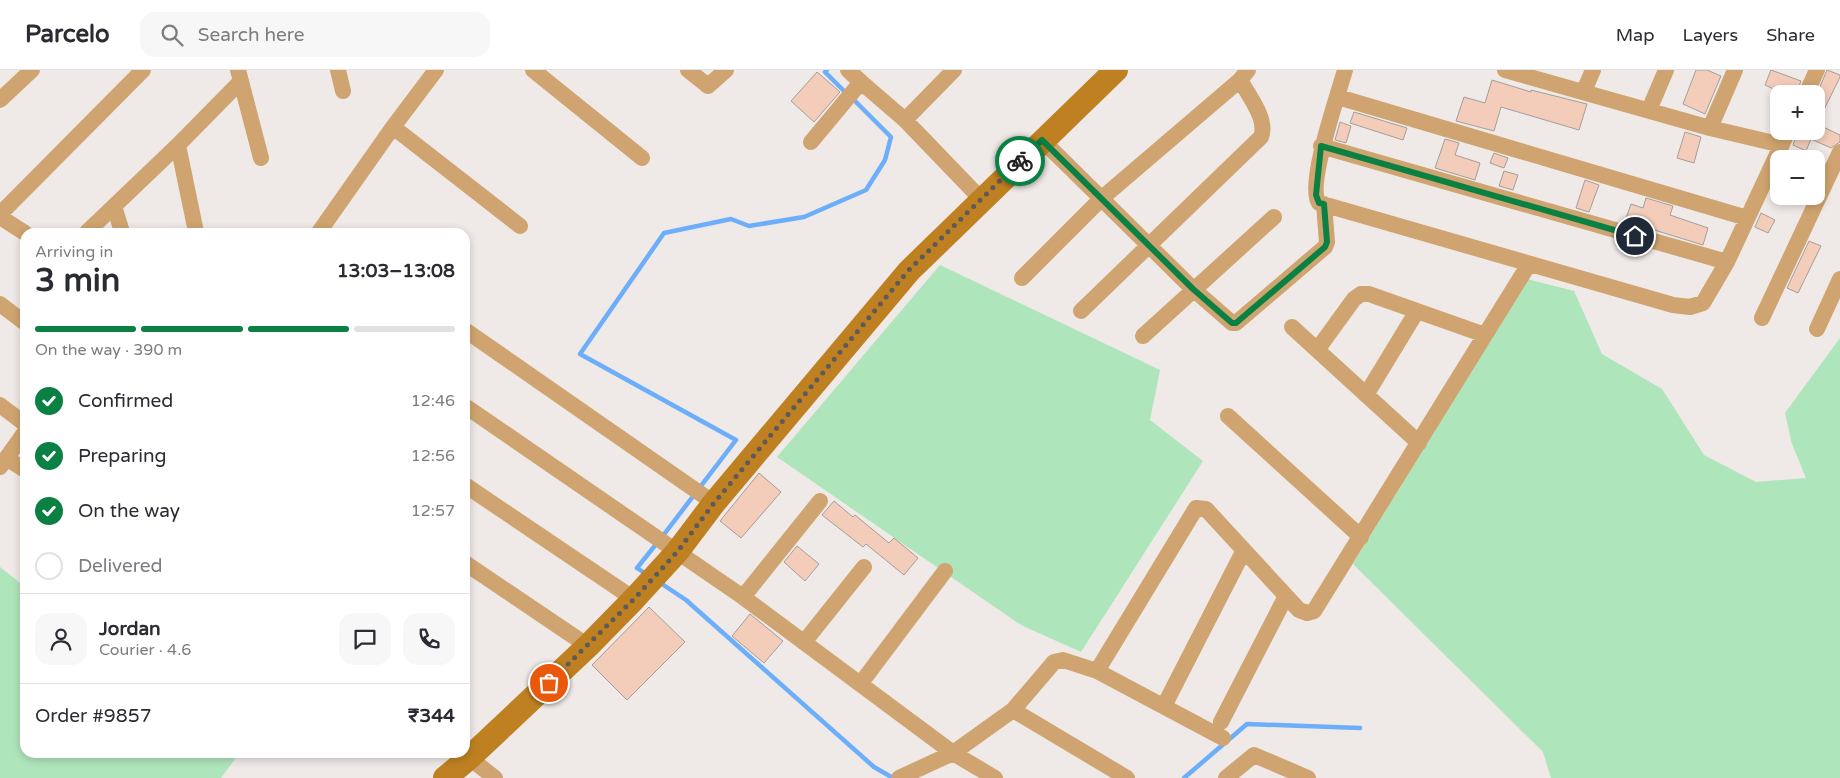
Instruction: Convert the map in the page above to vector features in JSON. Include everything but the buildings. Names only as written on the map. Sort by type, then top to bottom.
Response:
[{"type":"main road","points":[[470,751],[588,646],[644,588],[677,552],[714,503],[908,271],[1116,70]]},
{"type":"main road","points":[[445,778],[462,758]]},
{"type":"street","points":[[0,100],[32,70]]},
{"type":"street","points":[[20,229],[0,215],[143,70]]},
{"type":"street","points":[[338,70],[343,91]]},
{"type":"street","points":[[324,228],[393,127],[436,70]]},
{"type":"street","points":[[533,70],[642,158]]},
{"type":"street","points":[[688,70],[708,86],[726,70]]},
{"type":"street","points":[[848,70],[858,85],[905,120],[981,199]]},
{"type":"street","points":[[905,120],[954,70]]},
{"type":"street","points":[[1345,70],[1321,146],[1316,195],[1319,203],[1673,305],[1690,307],[1703,303],[1727,262],[1784,140]]},
{"type":"street","points":[[1505,70],[1710,128],[1770,136]]},
{"type":"street","points":[[1584,91],[1593,70]]},
{"type":"street","points":[[1649,110],[1666,70]]},
{"type":"street","points":[[1710,128],[1735,70]]},
{"type":"street","points":[[1810,85],[1817,70]]},
{"type":"street","points":[[1022,278],[1102,198],[1244,75],[1261,119],[1264,130],[1261,137],[1081,310]]},
{"type":"street","points":[[91,228],[178,145],[239,76]]},
{"type":"street","points":[[239,76],[260,158]]},
{"type":"street","points":[[811,142],[858,85]]},
{"type":"street","points":[[1338,97],[1748,218]]},
{"type":"street","points":[[393,127],[520,226]]},
{"type":"street","points":[[1042,140],[1228,322],[1236,323],[1325,247],[1327,242],[1324,204]]},
{"type":"street","points":[[178,145],[195,228]]},
{"type":"street","points":[[1321,146],[1727,262]]},
{"type":"street","points":[[1762,318],[1840,152]]},
{"type":"street","points":[[114,206],[121,228]]},
{"type":"street","points":[[1143,336],[1274,217]]},
{"type":"street","points":[[1097,671],[1196,508],[1206,509],[1299,610],[1314,611],[1529,264]]},
{"type":"street","points":[[1817,329],[1840,278]]},
{"type":"street","points":[[1317,350],[1354,299],[1362,294],[1370,294],[1485,335]]},
{"type":"street","points":[[0,304],[20,319]]},
{"type":"street","points":[[1366,395],[1417,311]]},
{"type":"street","points":[[1292,328],[1419,443]]},
{"type":"street","points":[[470,333],[714,503]]},
{"type":"street","points":[[0,405],[20,420]]},
{"type":"street","points":[[470,409],[743,597],[953,753],[995,778]]},
{"type":"street","points":[[1228,416],[1361,537]]},
{"type":"street","points":[[20,439],[3,463],[20,468]]},
{"type":"street","points":[[470,488],[644,588]]},
{"type":"street","points":[[743,597],[820,501]]},
{"type":"street","points":[[1164,706],[1244,550]]},
{"type":"street","points":[[470,566],[588,646]]},
{"type":"street","points":[[805,642],[864,567]]},
{"type":"street","points":[[861,683],[945,571]]},
{"type":"street","points":[[903,775],[953,753],[1013,710],[1054,662],[1063,660],[1097,671],[1164,706],[1222,730],[1286,596]]},
{"type":"street","points":[[1013,710],[1127,778]]},
{"type":"street","points":[[1226,778],[1254,756],[1308,778]]},
{"type":"street","points":[[469,758],[495,778]]},
{"type":"green space","points":[[940,265],[1160,370],[1150,420],[1203,461],[1081,652],[1021,625],[777,457]]},
{"type":"green space","points":[[1527,279],[1574,291],[1602,354],[1662,389],[1704,455],[1756,482],[1806,478],[1792,444],[1785,413],[1840,338],[1840,778],[1551,778],[1543,752],[1353,564]]},
{"type":"green space","points":[[0,567],[20,583],[20,758],[236,758],[221,778],[0,778]]},
{"type":"waterway","points":[[827,70],[825,72],[846,93]]},
{"type":"waterway","points":[[662,537],[736,440],[580,354],[664,233],[731,219],[749,226],[804,217],[866,190],[885,160],[891,137],[852,98]]},
{"type":"waterway","points":[[646,574],[637,568],[657,543]]},
{"type":"waterway","points":[[659,582],[686,600],[874,767],[893,778]]},
{"type":"waterway","points":[[1184,778],[1247,724],[1360,728]]},
{"type":"way so far","points":[[549,683],[634,599],[677,552],[714,503],[908,271],[1020,161]]},
{"type":"route","points":[[1020,161],[1042,140],[1193,289],[1228,322],[1232,323],[1236,323],[1325,247],[1327,242],[1324,204],[1316,200],[1321,146],[1635,236]]}]
